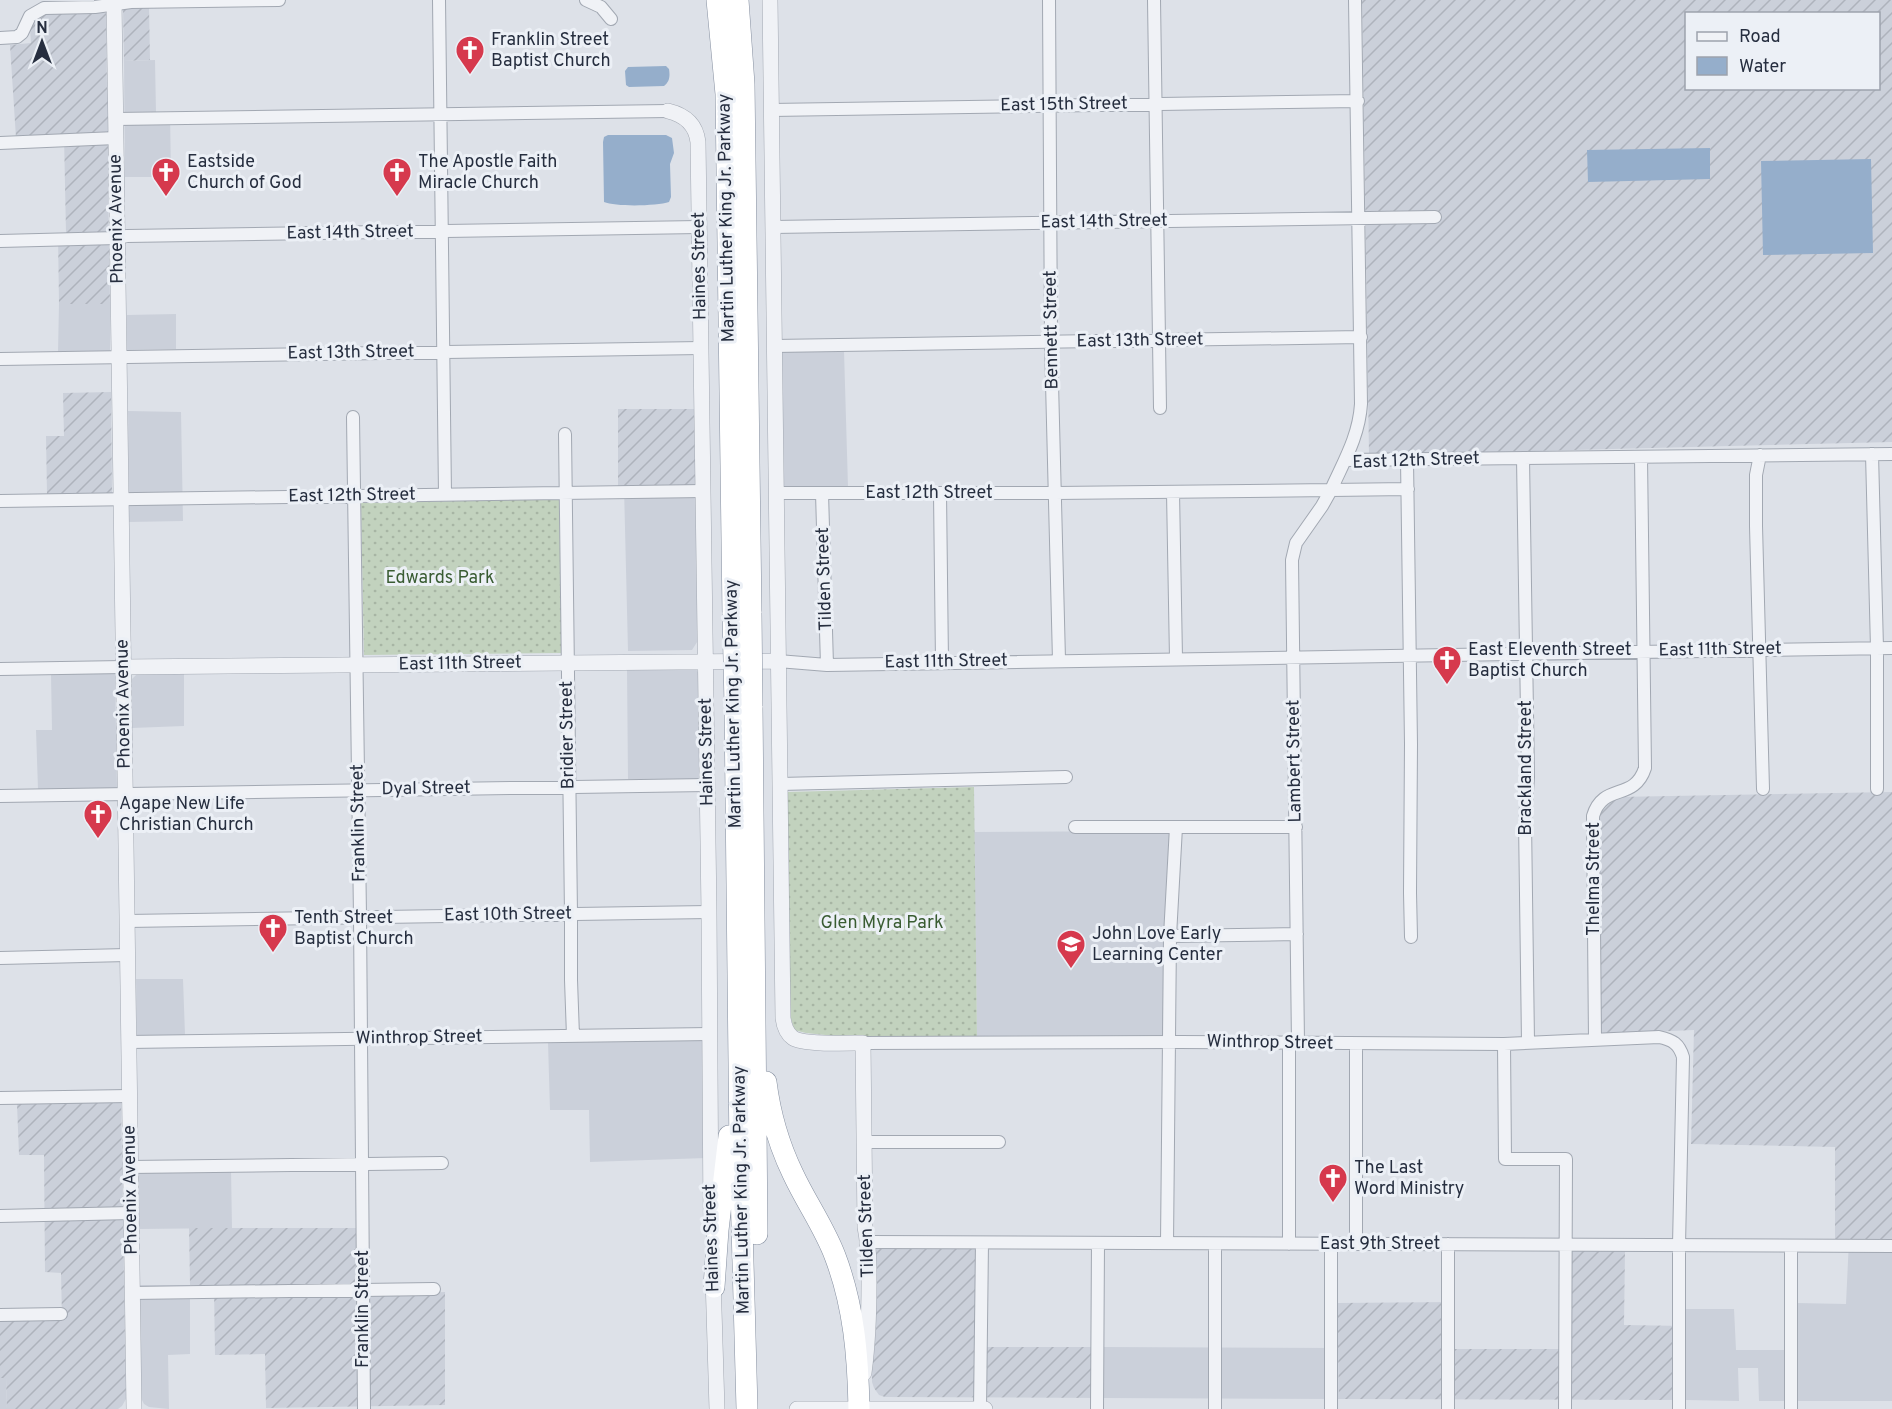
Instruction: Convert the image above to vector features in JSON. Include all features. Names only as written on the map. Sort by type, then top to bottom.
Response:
[{"type":"highway","name":"Martin Luther King Jr. Parkway","points":[[717,0],[726,93],[742,614]]},
{"type":"highway","name":"Martin Luther King Jr. Parkway","points":[[738,0],[744,84],[743,706],[738,1061],[753,1376],[760,1409]]},
{"type":"highway","name":"Martin Luther King Jr. Parkway","points":[[743,706],[755,986],[753,1376],[747,1409]]},
{"type":"highway","points":[[755,986],[768,1096],[777,1136],[789,1166],[834,1255],[848,1297],[858,1363],[859,1409]]},
{"type":"highway","points":[[714,1287],[718,1230],[738,1061]]},
{"type":"street","points":[[0,38],[16,37],[22,33],[30,16],[44,8],[114,2],[279,0]]},
{"type":"street","points":[[439,0],[445,495]]},
{"type":"street","points":[[586,0],[601,7],[611,19]]},
{"type":"street","points":[[770,0],[784,1026],[787,1032],[799,1040],[848,1044],[863,1042]]},
{"type":"street","name":"Bennett Street","points":[[1049,0],[1050,223],[1059,660]]},
{"type":"street","points":[[1154,0],[1160,408]]},
{"type":"street","points":[[1345,460],[1354,442],[1360,412],[1360,217],[1356,0]]},
{"type":"street","name":"Phoenix Avenue","points":[[114,2],[134,1409]]},
{"type":"street","name":"East 15th Street","points":[[771,110],[1358,101]]},
{"type":"street","points":[[116,119],[668,111]]},
{"type":"street","name":"Haines Street","points":[[668,111],[682,116],[697,134],[706,662],[710,1208],[717,1409]]},
{"type":"street","points":[[0,143],[116,138]]},
{"type":"street","name":"East 14th Street","points":[[773,227],[1435,216]]},
{"type":"street","name":"East 14th Street","points":[[0,241],[127,236],[699,227]]},
{"type":"street","name":"East 13th Street","points":[[774,346],[1361,337]]},
{"type":"street","name":"East 13th Street","points":[[0,359],[701,348]]},
{"type":"street","name":"Franklin Street","points":[[353,417],[359,790],[364,1409]]},
{"type":"street","name":"Bridier Street","points":[[565,434],[573,1036]]},
{"type":"street","points":[[1872,454],[1877,648],[1877,789]]},
{"type":"street","name":"East 12th Street","points":[[776,493],[1330,490],[1345,460],[1892,454]]},
{"type":"street","points":[[1761,455],[1756,475],[1763,789]]},
{"type":"street","name":"Thelma Street","points":[[1595,1040],[1593,816],[1599,803],[1605,798],[1635,786],[1642,778],[1645,768],[1641,457]]},
{"type":"street","name":"Brackland Street","points":[[1523,458],[1528,777],[1525,821],[1528,1042]]},
{"type":"street","points":[[1407,460],[1411,936]]},
{"type":"street","points":[[1330,490],[1408,489]]},
{"type":"street","name":"Lambert Street","points":[[1289,1244],[1297,934],[1292,560],[1296,543],[1322,506],[1330,490]]},
{"type":"street","name":"East 12th Street","points":[[0,501],[703,491]]},
{"type":"street","points":[[1173,492],[1176,658]]},
{"type":"street","name":"Tilden Street","points":[[822,493],[827,664]]},
{"type":"street","points":[[940,493],[942,662]]},
{"type":"street","name":"East 11th Street","points":[[0,669],[706,662],[827,664],[1892,648]]},
{"type":"street","points":[[780,784],[1066,777]]},
{"type":"street","name":"Dyal Street","points":[[0,796],[707,785]]},
{"type":"street","points":[[1075,827],[1296,827]]},
{"type":"street","points":[[1167,1243],[1170,936],[1176,827]]},
{"type":"street","name":"East 10th Street","points":[[127,921],[709,912]]},
{"type":"street","points":[[1170,936],[1297,934]]},
{"type":"street","points":[[0,958],[127,955]]},
{"type":"street","name":"Winthrop Street","points":[[129,1042],[710,1034]]},
{"type":"street","name":"Winthrop Street","points":[[863,1042],[1169,1041],[1504,1044],[1659,1037],[1676,1042],[1683,1057],[1679,1245]]},
{"type":"street","name":"Tilden Street","points":[[859,1409],[867,1352],[868,1242],[865,1227],[863,1042]]},
{"type":"street","points":[[1356,1044],[1356,1244]]},
{"type":"street","points":[[1504,1044],[1505,1159],[1566,1159],[1565,1409]]},
{"type":"street","points":[[0,1098],[129,1096]]},
{"type":"street","points":[[865,1142],[999,1142]]},
{"type":"street","points":[[130,1167],[442,1164]]},
{"type":"street","points":[[0,1216],[131,1213]]},
{"type":"street","name":"East 9th Street","points":[[868,1242],[1892,1246]]},
{"type":"street","points":[[980,1409],[982,1243]]},
{"type":"street","points":[[1097,1409],[1098,1243]]},
{"type":"street","points":[[1215,1244],[1215,1409]]},
{"type":"street","points":[[1331,1244],[1331,1409]]},
{"type":"street","points":[[1448,1244],[1448,1409]]},
{"type":"street","points":[[1679,1245],[1679,1409]]},
{"type":"street","points":[[1791,1246],[1791,1409]]},
{"type":"street","points":[[132,1293],[434,1289]]},
{"type":"street","points":[[0,1315],[61,1314]]},
{"type":"street","points":[[797,1409],[985,1409]]},
{"type":"shaded area","points":[[1362,0],[1892,0],[1892,442],[1369,455]]},
{"type":"shaded area","points":[[149,7],[150,60],[124,61],[123,8]]},
{"type":"shaded area","points":[[45,13],[106,13],[107,89],[111,122],[108,179],[110,304],[59,304],[58,234],[66,233],[64,136],[16,138],[10,45],[31,43],[30,29],[34,19]]},
{"type":"shaded area","points":[[155,60],[156,113],[170,113],[171,177],[125,177],[124,61]]},
{"type":"shaded area","points":[[59,304],[110,304],[110,351],[58,352]]},
{"type":"shaded area","points":[[176,314],[176,349],[127,350],[127,315]]},
{"type":"shaded area","points":[[844,351],[848,487],[782,487],[780,352]]},
{"type":"shaded area","points":[[111,392],[112,493],[47,495],[46,436],[64,436],[63,393]]},
{"type":"shaded area","points":[[618,409],[696,409],[698,486],[618,487]]},
{"type":"shaded area","points":[[128,411],[181,412],[183,521],[129,522]]},
{"type":"shaded area","points":[[698,486],[699,639],[692,650],[628,651],[624,487]]},
{"type":"shaded area","points":[[692,667],[700,676],[701,779],[628,779],[627,669]]},
{"type":"shaded area","points":[[51,674],[115,674],[117,788],[38,789],[36,730],[52,730]]},
{"type":"shaded area","points":[[137,674],[184,674],[184,726],[132,728],[132,679]]},
{"type":"shaded area","points":[[1892,792],[1892,1241],[1835,1240],[1835,1147],[1691,1144],[1694,1030],[1601,1034],[1596,823],[1603,807],[1617,797]]},
{"type":"shaded area","name":"John Love Early Learning Center","points":[[1171,831],[1166,1035],[977,1036],[974,832]]},
{"type":"shaded area","points":[[136,979],[183,979],[185,1035],[137,1036]]},
{"type":"shaded area","points":[[705,1039],[706,1158],[590,1162],[589,1110],[550,1110],[548,1042]]},
{"type":"shaded area","points":[[121,1102],[126,1399],[118,1409],[7,1409],[6,1378],[0,1378],[0,1320],[62,1318],[61,1273],[45,1272],[44,1155],[19,1155],[17,1104]]},
{"type":"shaded area","points":[[231,1169],[232,1228],[139,1229],[138,1171]]},
{"type":"shaded area","points":[[189,1228],[358,1228],[358,1295],[445,1292],[445,1405],[266,1408],[265,1354],[215,1355],[214,1287],[190,1285]]},
{"type":"shaded area","points":[[1849,1240],[1892,1241],[1892,1401],[1759,1401],[1758,1368],[1738,1368],[1739,1401],[1686,1400],[1686,1309],[1734,1309],[1736,1350],[1796,1350],[1796,1303],[1846,1304]]},
{"type":"shaded area","points":[[872,1248],[987,1248],[986,1347],[1104,1347],[1104,1398],[885,1397],[879,1395],[872,1382]]},
{"type":"shaded area","points":[[1570,1251],[1625,1251],[1624,1325],[1686,1326],[1686,1400],[1339,1399],[1337,1303],[1454,1302],[1455,1349],[1570,1349]]},
{"type":"shaded area","points":[[140,1285],[190,1285],[190,1354],[168,1355],[169,1409],[149,1407],[141,1398]]},
{"type":"shaded area","points":[[1104,1347],[1338,1348],[1339,1399],[1104,1398]]},
{"type":"shaded area","points":[[6,1377],[7,1409],[0,1409],[0,1378]]},
{"type":"green space","name":"Edwards Park","points":[[559,499],[562,653],[364,655],[361,503]]},
{"type":"green space","name":"Glen Myra Park","points":[[974,787],[977,1036],[835,1036],[794,1030],[790,1014],[787,792]]},
{"type":"water","points":[[666,66],[669,69],[669,76],[664,86],[629,87],[626,85],[625,71],[628,67]]},
{"type":"water","points":[[608,135],[666,135],[672,138],[674,153],[670,164],[671,197],[669,202],[618,205],[604,202],[603,142],[604,137]]},
{"type":"water","points":[[1710,148],[1710,179],[1588,182],[1587,150]]},
{"type":"water","points":[[1871,159],[1873,253],[1763,255],[1761,161]]},
{"type":"place","name":"Franklin Street Baptist Church","points":[[470,76]]},
{"type":"place","name":"Eastside Church of God","points":[[166,198]]},
{"type":"place","name":"The Apostle Faith Miracle Church","points":[[397,198]]},
{"type":"place","name":"East Eleventh Street Baptist Church","points":[[1447,686]]},
{"type":"place","name":"Agape New Life Christian Church","points":[[98,840]]},
{"type":"place","name":"Tenth Street Baptist Church","points":[[273,954]]},
{"type":"place","name":"John Love Early Learning Center","points":[[1071,970]]},
{"type":"place","name":"The Last Word Ministry","points":[[1333,1204]]}]
